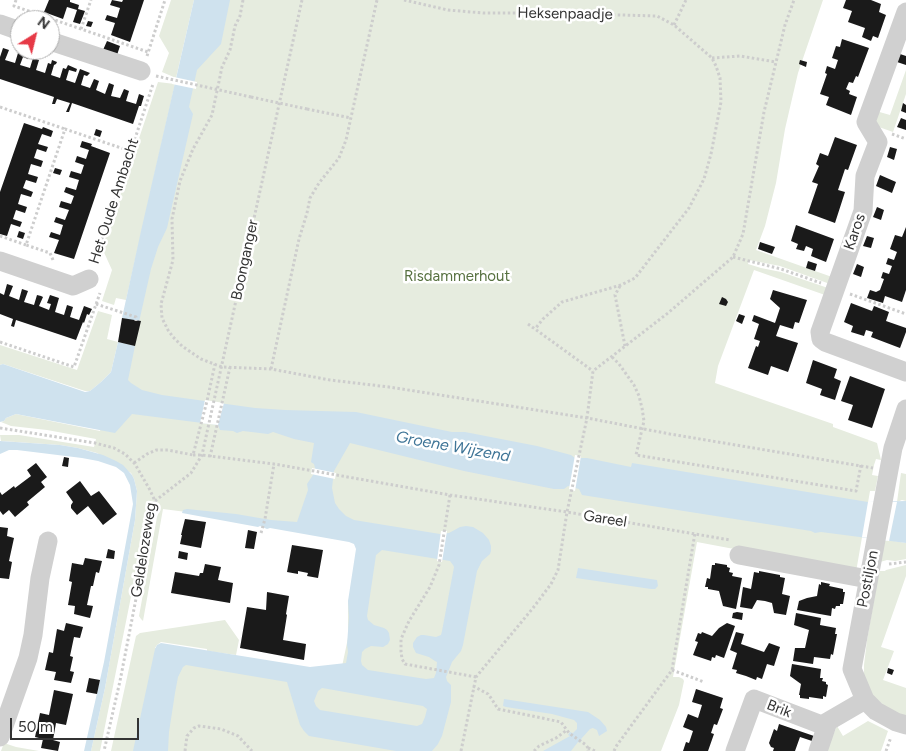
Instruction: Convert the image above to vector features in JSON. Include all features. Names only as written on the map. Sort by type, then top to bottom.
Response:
[{"type":"street","name":"Karos","points":[[906,12],[866,122],[878,142],[865,176],[863,211],[820,332],[821,339],[830,344],[906,372]]},
{"type":"street","points":[[60,44],[148,74]]},
{"type":"street","name":"Het Oude Ambacht","points":[[0,260],[73,286],[96,282]]},
{"type":"street","name":"Postiljon","points":[[864,700],[852,669],[893,448],[906,409]]},
{"type":"street","points":[[0,737],[28,658],[33,636],[40,578],[48,541]]},
{"type":"street","points":[[736,548],[868,579]]},
{"type":"street","name":"Brik","points":[[735,751],[754,700],[822,725],[828,722]]},
{"type":"street","points":[[818,751],[828,722],[864,700],[876,711],[896,722],[906,725]]},
{"type":"path","points":[[16,0],[14,6],[148,52]]},
{"type":"path","points":[[82,29],[91,0]]},
{"type":"path","name":"Het Oude Ambacht","points":[[96,282],[148,74],[148,52],[165,0]]},
{"type":"path","points":[[243,0],[230,50],[222,67],[212,115],[193,148],[180,180],[172,219],[173,260],[161,304],[162,318],[168,330],[182,346],[201,359],[222,366],[272,368],[330,380],[389,387],[586,418],[889,470]]},
{"type":"path","name":"Boonganger","points":[[155,501],[191,473],[202,455],[302,0]]},
{"type":"path","points":[[272,368],[299,239],[310,198],[319,183],[339,158],[346,140],[377,0]]},
{"type":"path","name":"Heksenpaadje","points":[[404,0],[448,10],[483,13],[657,16],[674,24],[712,58],[720,78],[721,102],[711,154],[704,179],[689,208],[635,278],[621,285],[562,302],[535,329]]},
{"type":"path","points":[[674,24],[686,0]]},
{"type":"path","points":[[461,751],[476,677],[534,608],[551,584],[558,570],[593,372],[668,313],[733,257],[743,234],[764,112],[785,25],[794,0]]},
{"type":"path","points":[[712,58],[740,56],[776,62]]},
{"type":"path","points":[[148,74],[351,118]]},
{"type":"path","points":[[0,107],[130,151]]},
{"type":"path","points":[[26,245],[65,129]]},
{"type":"path","points":[[0,236],[50,253],[54,264]]},
{"type":"path","points":[[733,257],[781,269],[906,314]]},
{"type":"path","points":[[0,342],[74,367],[96,304],[96,282]]},
{"type":"path","points":[[621,285],[615,294],[625,346]]},
{"type":"path","points":[[96,304],[136,317],[136,321]]},
{"type":"path","points":[[528,324],[593,372]]},
{"type":"path","points":[[612,356],[630,379],[639,396],[644,421],[636,455],[856,491],[861,466]]},
{"type":"path","points":[[193,455],[215,364]]},
{"type":"path","points":[[210,456],[230,367]]},
{"type":"path","name":"Geldelozeweg","points":[[2,428],[95,443],[114,448],[134,462],[155,501],[122,671],[104,751]]},
{"type":"path","name":"Gareel","points":[[134,462],[156,450],[168,450],[193,455],[274,464],[450,495],[695,533],[736,548]]},
{"type":"path","points":[[262,531],[274,464]]},
{"type":"path","points":[[450,495],[439,565],[430,587],[401,638],[400,651],[405,664],[476,677]]},
{"type":"path","points":[[614,751],[672,670],[695,533]]},
{"type":"path","points":[[672,670],[704,682]]},
{"type":"path","points":[[474,686],[488,694],[498,710],[561,722],[568,732],[581,741],[588,750],[596,751]]},
{"type":"path","points":[[185,751],[187,736],[194,728],[199,726],[221,729],[238,736],[252,751]]},
{"type":"path","points":[[534,751],[539,746],[568,732]]},
{"type":"green space","points":[[171,0],[194,0],[176,78],[162,72],[169,53],[159,36]]},
{"type":"green space","name":"Risdammerhout","points":[[205,0],[823,0],[798,73],[785,129],[776,183],[765,226],[756,250],[832,277],[830,284],[780,266],[749,260],[748,264],[781,272],[828,288],[825,295],[754,270],[718,366],[715,383],[833,424],[833,427],[877,443],[881,460],[876,459],[872,475],[878,476],[875,491],[870,491],[856,572],[697,542],[673,677],[679,677],[684,681],[679,705],[661,751],[111,751],[136,636],[140,633],[225,620],[239,640],[236,655],[161,642],[155,648],[340,676],[348,638],[348,602],[367,538],[163,509],[143,621],[139,616],[160,509],[147,507],[147,517],[100,751],[91,751],[105,688],[135,520],[137,491],[134,479],[131,473],[97,453],[60,445],[1,441],[0,435],[19,435],[94,447],[96,439],[11,426],[1,422],[16,414],[100,431]]},
{"type":"green space","points":[[906,70],[906,94],[893,132],[876,126],[876,111],[890,115]]},
{"type":"green space","points":[[158,82],[175,84],[126,300],[116,298],[114,305],[102,301],[112,270],[102,248]]},
{"type":"green space","points":[[98,311],[112,315],[107,339],[118,342],[111,372],[90,391],[3,364],[0,365],[0,345],[77,370]]},
{"type":"green space","points":[[901,473],[906,474],[906,501],[897,502]]},
{"type":"green space","points":[[884,541],[906,543],[906,559],[880,562]]},
{"type":"green space","points":[[906,565],[906,576],[881,647],[894,651],[883,680],[906,688],[906,717],[887,708],[873,696],[864,679],[864,665],[879,571]]},
{"type":"green space","points":[[868,721],[888,731],[881,751],[826,751],[837,726],[843,736]]},
{"type":"green space","points":[[4,743],[16,747],[39,751],[1,751]]},
{"type":"water","points":[[194,0],[230,0],[221,44],[197,70],[189,107],[193,114],[167,228],[151,269],[139,322],[122,318]]},
{"type":"water","name":"Groene Wijzend","points":[[118,342],[135,346],[128,380],[142,390],[162,395],[255,408],[356,412],[452,432],[465,432],[537,446],[571,455],[575,458],[587,458],[631,467],[632,463],[868,502],[906,501],[906,543],[821,532],[815,533],[582,495],[579,489],[568,486],[564,489],[554,489],[464,471],[350,443],[334,471],[332,488],[335,503],[346,516],[354,520],[440,534],[449,533],[460,527],[473,527],[483,533],[491,546],[490,554],[482,561],[477,571],[461,651],[452,662],[446,677],[451,685],[451,702],[438,744],[432,751],[396,751],[309,736],[300,725],[287,682],[186,665],[178,677],[169,732],[168,751],[133,751],[155,649],[161,643],[310,667],[346,663],[348,652],[348,601],[356,549],[354,544],[349,542],[182,513],[183,510],[187,509],[297,522],[308,490],[307,484],[315,468],[311,462],[314,443],[273,432],[268,434],[243,431],[237,433],[220,430],[218,425],[132,414],[115,433],[16,414],[0,422],[0,365],[3,364],[85,392],[90,391],[111,372]],"holes":[[[382,550],[450,561],[454,567],[441,635],[436,637],[421,635],[413,643],[416,653],[437,662],[434,678],[426,679],[368,670],[362,665],[362,652],[365,649],[371,646],[383,647],[390,640],[387,630],[374,625],[368,620],[367,616],[376,555]],[[322,688],[423,706],[427,709],[422,724],[417,726],[320,710],[314,701],[318,691]]]},
{"type":"water","points":[[0,441],[60,445],[103,455],[123,465],[134,479],[137,491],[135,520],[105,688],[91,751],[84,751],[104,662],[133,504],[130,485],[124,473],[116,467],[82,458],[17,450],[9,450],[0,454]]},
{"type":"water","points":[[578,568],[657,580],[658,586],[655,589],[651,589],[576,578]]},
{"type":"water","points":[[504,699],[588,712],[600,720],[607,731],[599,736],[597,730],[590,729],[581,739],[580,743],[578,742],[571,751],[543,751],[570,736],[568,735],[570,732],[573,733],[577,729],[577,723],[574,720],[552,714],[506,707],[503,706]]},
{"type":"pier","points":[[174,77],[197,82],[196,89],[172,84]]},
{"type":"pier","points":[[205,400],[224,403],[218,425],[200,423]]},
{"type":"pier","points":[[575,455],[581,456],[575,491],[569,489]]},
{"type":"pier","points":[[312,468],[336,473],[335,479],[311,474]]},
{"type":"pier","points":[[868,502],[897,502],[889,541],[862,537]]},
{"type":"pier","points":[[441,531],[447,531],[442,562],[437,561]]},
{"type":"building","points":[[49,0],[70,0],[70,2],[79,5],[78,9],[85,11],[80,24],[73,22],[77,10],[67,7],[63,19],[60,18],[60,10],[45,10]]},
{"type":"building","points":[[112,0],[122,2],[123,0],[144,0],[130,42],[111,35],[115,23],[105,20],[107,15],[117,18],[120,8],[110,5]]},
{"type":"building","points":[[846,0],[871,0],[881,4],[879,12],[886,15],[878,38],[873,36],[871,41],[862,37],[865,28],[848,22],[852,11],[843,8]]},
{"type":"building","points":[[88,21],[93,22],[91,27],[86,26]]},
{"type":"building","points":[[842,39],[869,48],[858,77],[856,76],[853,83],[849,82],[846,89],[850,91],[849,94],[857,97],[851,115],[826,105],[829,97],[820,94],[827,74],[825,73],[827,66],[835,69],[838,60],[832,58],[836,46],[840,47]]},
{"type":"building","points":[[107,41],[120,46],[117,55],[103,50]]},
{"type":"building","points":[[3,48],[9,50],[5,60],[15,63],[16,60],[22,60],[20,65],[30,68],[32,60],[39,60],[36,70],[45,73],[48,63],[51,64],[52,60],[57,62],[51,75],[60,78],[63,68],[66,69],[68,65],[77,69],[76,72],[69,70],[66,80],[75,83],[80,69],[90,73],[87,76],[84,75],[81,85],[90,88],[94,79],[99,81],[96,90],[105,94],[109,83],[114,85],[111,96],[120,98],[124,89],[129,91],[126,101],[136,104],[139,94],[144,96],[141,106],[139,106],[133,124],[72,103],[69,112],[66,112],[70,103],[57,99],[55,104],[52,104],[54,97],[0,79],[0,57]]},
{"type":"building","points":[[900,54],[906,56],[906,65],[897,62]]},
{"type":"building","points":[[800,60],[807,62],[806,67],[799,64]]},
{"type":"building","points":[[903,103],[906,105],[906,113],[901,111]]},
{"type":"building","points":[[901,118],[906,120],[906,130],[897,127]]},
{"type":"building","points":[[24,123],[53,131],[51,137],[42,134],[38,144],[48,147],[46,152],[37,149],[34,158],[43,161],[41,167],[31,164],[28,174],[38,177],[36,183],[26,180],[23,188],[33,192],[31,197],[21,194],[18,204],[27,207],[25,213],[16,210],[13,219],[22,222],[20,227],[11,224],[7,236],[0,234],[0,192]]},
{"type":"building","points":[[96,129],[102,131],[100,137],[94,135]]},
{"type":"building","points":[[835,137],[857,145],[848,170],[845,169],[838,190],[845,192],[835,223],[808,213],[818,184],[812,182],[819,166],[816,164],[820,153],[828,156]]},
{"type":"building","points":[[82,141],[110,153],[74,259],[54,253],[59,240],[49,237],[51,232],[60,235],[63,225],[54,222],[56,217],[65,220],[69,210],[59,207],[61,201],[71,204],[74,196],[64,192],[66,187],[76,190],[79,180],[69,177],[71,171],[81,174],[84,165],[75,162],[77,156],[86,159],[89,150],[80,147]]},
{"type":"building","points":[[890,147],[897,149],[894,160],[887,157]]},
{"type":"building","points":[[55,168],[62,170],[60,175],[53,173]]},
{"type":"building","points":[[880,175],[896,182],[892,193],[876,186]]},
{"type":"building","points":[[877,207],[884,210],[881,220],[873,217]]},
{"type":"building","points":[[796,225],[834,239],[826,262],[811,256],[813,249],[806,246],[804,251],[796,249],[798,244],[791,241]]},
{"type":"building","points":[[906,227],[906,290],[902,302],[885,296],[883,303],[867,298],[870,290],[876,292],[880,290],[884,279],[881,278],[883,272],[889,274],[892,266],[886,264],[888,258],[894,260],[897,252],[890,249],[895,235],[902,237]]},
{"type":"building","points":[[19,231],[25,233],[23,239],[17,237]]},
{"type":"building","points":[[867,236],[874,238],[871,248],[863,246]]},
{"type":"building","points":[[760,242],[775,247],[772,254],[758,249]]},
{"type":"building","points":[[808,261],[817,264],[815,271],[806,268]]},
{"type":"building","points":[[857,264],[864,267],[861,277],[853,274]]},
{"type":"building","points":[[7,284],[13,286],[9,296],[19,300],[22,289],[28,291],[24,302],[34,305],[37,295],[41,296],[43,297],[39,306],[49,310],[51,304],[47,303],[50,295],[59,298],[55,312],[64,315],[67,305],[73,307],[70,317],[79,320],[84,306],[92,309],[89,315],[87,314],[76,340],[16,320],[14,327],[11,326],[13,319],[0,314],[0,293],[4,295]]},
{"type":"building","points":[[773,290],[807,300],[799,323],[795,322],[793,329],[780,325],[776,336],[798,343],[788,372],[771,366],[768,375],[748,368],[756,346],[758,347],[760,341],[754,339],[759,324],[752,321],[754,315],[775,323],[780,308],[770,299]]},
{"type":"building","points":[[722,297],[728,302],[726,306],[719,304]]},
{"type":"building","points":[[851,303],[872,311],[874,306],[889,312],[886,321],[906,328],[900,348],[871,337],[873,332],[866,330],[864,336],[851,332],[853,326],[844,322]]},
{"type":"building","points":[[739,314],[745,316],[742,324],[736,321]]},
{"type":"building","points":[[122,318],[141,321],[135,346],[118,342]]},
{"type":"building","points":[[813,360],[837,369],[834,378],[841,381],[835,400],[820,395],[822,389],[806,383]]},
{"type":"building","points":[[850,376],[885,389],[872,428],[848,420],[853,405],[841,401]]},
{"type":"building","points":[[64,457],[69,458],[68,467],[62,466]]},
{"type":"building","points":[[36,463],[47,477],[41,482],[45,487],[27,502],[29,505],[15,517],[9,510],[3,515],[0,511],[0,492],[2,495],[31,476],[27,470]]},
{"type":"building","points":[[80,481],[91,496],[99,491],[117,514],[103,525],[88,506],[77,515],[71,508],[73,502],[66,492]]},
{"type":"building","points":[[185,519],[206,522],[201,548],[180,544]]},
{"type":"building","points":[[0,527],[8,528],[7,536],[14,538],[9,561],[12,562],[9,579],[0,578]]},
{"type":"building","points":[[248,530],[257,532],[254,549],[245,548]]},
{"type":"building","points":[[292,545],[323,550],[318,578],[307,576],[308,573],[298,571],[298,574],[287,572]]},
{"type":"building","points":[[108,549],[115,551],[114,559],[106,558]]},
{"type":"building","points":[[179,551],[188,553],[187,560],[178,558]]},
{"type":"building","points":[[85,558],[102,561],[99,573],[96,572],[93,586],[91,586],[87,605],[93,606],[90,618],[74,614],[75,606],[68,605],[72,582],[69,581],[72,563],[83,565]]},
{"type":"building","points":[[715,563],[727,565],[730,568],[729,572],[733,573],[732,576],[742,578],[736,609],[723,606],[719,591],[705,587],[707,578],[710,579],[712,565],[715,565]]},
{"type":"building","points":[[205,564],[221,567],[218,580],[233,583],[230,603],[171,593],[175,572],[199,576],[200,573],[203,573]]},
{"type":"building","points":[[759,571],[780,575],[780,577],[785,578],[782,594],[790,596],[786,615],[774,613],[772,603],[765,601],[757,600],[752,609],[740,607],[743,587],[751,589],[754,572],[759,573]]},
{"type":"building","points":[[821,582],[843,589],[843,592],[845,592],[843,604],[836,606],[835,609],[832,608],[831,616],[797,610],[799,601],[817,596]]},
{"type":"building","points":[[267,592],[289,596],[283,640],[306,644],[304,660],[240,648],[247,607],[266,610]]},
{"type":"building","points":[[733,613],[743,613],[742,620],[732,618]]},
{"type":"building","points":[[796,613],[821,618],[820,625],[836,628],[835,634],[837,634],[833,655],[831,654],[830,659],[814,657],[813,664],[793,661],[795,648],[805,648],[809,630],[794,625]]},
{"type":"building","points":[[66,623],[83,627],[80,638],[74,637],[70,656],[73,657],[70,671],[74,672],[71,683],[54,680],[56,672],[45,670],[49,652],[53,653],[57,629],[64,631]]},
{"type":"building","points":[[727,623],[735,626],[724,658],[716,655],[715,658],[712,657],[711,661],[693,655],[698,642],[695,641],[698,633],[701,634],[702,632],[712,636]]},
{"type":"building","points":[[736,632],[744,634],[741,644],[764,652],[769,643],[780,647],[774,666],[767,664],[762,679],[757,677],[756,680],[736,673],[737,670],[732,669],[737,653],[730,650]]},
{"type":"building","points":[[792,664],[821,669],[820,678],[823,678],[822,681],[828,685],[826,697],[823,696],[823,699],[800,698],[801,684],[790,676]]},
{"type":"building","points":[[888,668],[894,670],[892,675],[887,673]]},
{"type":"building","points":[[89,678],[100,680],[97,694],[86,692]]},
{"type":"building","points":[[696,689],[723,698],[720,708],[723,709],[717,725],[714,724],[711,733],[714,734],[708,751],[683,751],[686,742],[689,743],[693,731],[683,727],[688,714],[698,718],[702,705],[692,702]]},
{"type":"building","points":[[54,690],[73,694],[66,725],[56,723],[53,740],[60,742],[58,751],[41,748],[43,739],[35,737],[40,713],[49,715]]},
{"type":"building","points":[[779,724],[814,736],[812,741],[800,737],[795,751],[773,751],[774,748],[769,743],[774,729],[777,731]]}]
